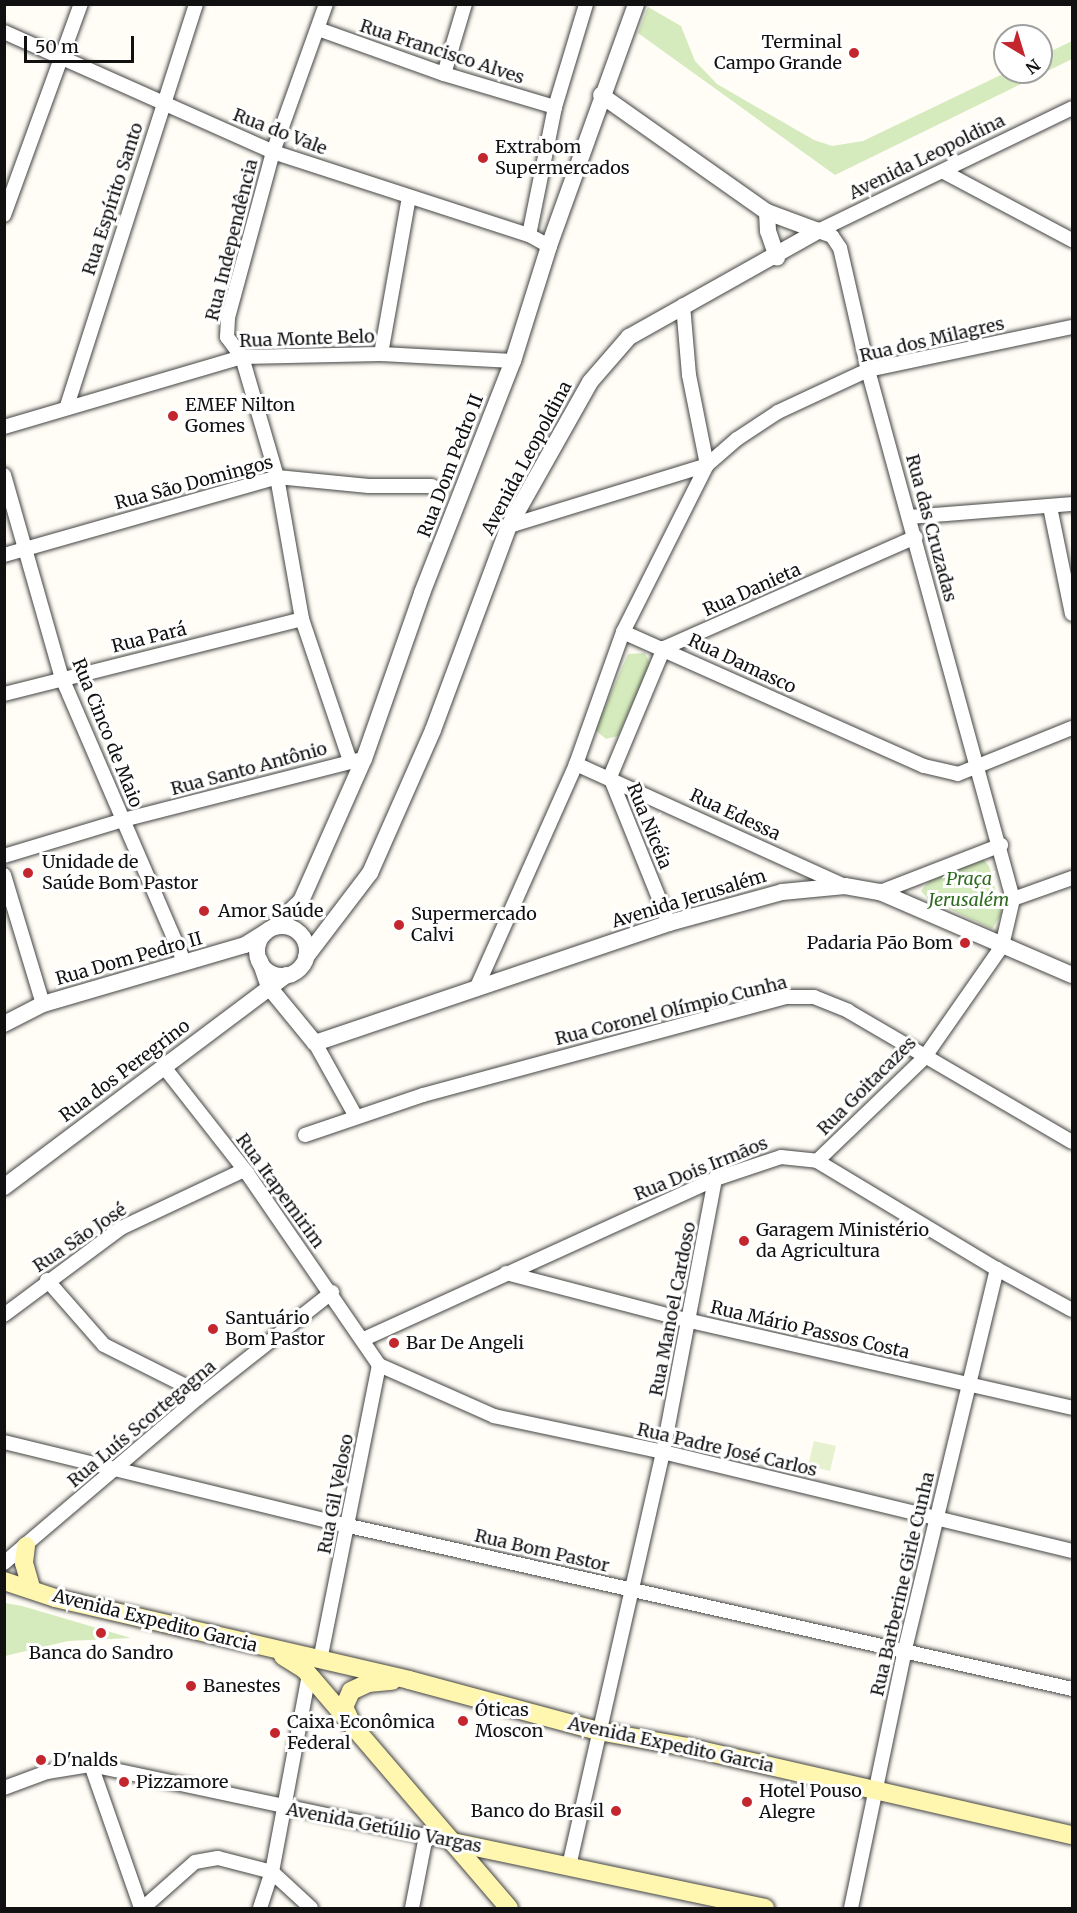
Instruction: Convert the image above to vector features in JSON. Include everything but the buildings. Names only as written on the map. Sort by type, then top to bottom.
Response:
[{"type":"main road","points":[[26,1546],[24,1563],[31,1587]]},
{"type":"main road","name":"Avenida Expedito Garcia","points":[[4,1581],[31,1587],[55,1598],[409,1680],[598,1731],[876,1790],[1072,1835]]},
{"type":"main road","name":"Avenida Expedito Garcia","points":[[271,1649],[309,1675],[509,1908]]},
{"type":"main road","points":[[353,1727],[344,1707],[351,1691],[368,1683],[409,1680]]},
{"type":"main road","name":"Avenida Getúlio Vargas","points":[[452,1842],[765,1908]]},
{"type":"street","points":[[4,215],[81,4]]},
{"type":"street","name":"Rua Espírito Santo","points":[[67,406],[196,4]]},
{"type":"street","name":"Rua Independência","points":[[326,4],[273,152],[228,318],[227,337],[242,357],[277,477],[302,619],[357,760]]},
{"type":"street","points":[[444,74],[465,4]]},
{"type":"street","points":[[529,235],[555,107],[586,4]]},
{"type":"street","name":"Rua Dom Pedro II","points":[[4,1024],[43,1004],[245,945],[270,930],[301,901],[513,361],[549,246],[601,95],[636,4]]},
{"type":"street","name":"Rua Francisco Alves","points":[[318,29],[444,74],[555,107]]},
{"type":"street","name":"Rua do Vale","points":[[4,32],[60,59],[163,102],[273,152],[529,235],[549,246]]},
{"type":"street","points":[[601,95],[767,212],[818,231]]},
{"type":"street","name":"Avenida Leopoldina","points":[[306,957],[370,873],[433,730],[509,526],[590,382],[629,337],[683,305],[777,257],[818,231],[944,172],[1072,108]]},
{"type":"street","points":[[944,172],[1072,240]]},
{"type":"street","points":[[381,354],[409,197]]},
{"type":"street","points":[[767,212],[768,231],[777,257]]},
{"type":"street","name":"Rua das Cruzadas","points":[[818,231],[831,236],[840,248],[868,370],[916,537],[975,769],[1000,845],[1013,899],[1002,946]]},
{"type":"street","points":[[476,989],[576,764],[623,632],[707,465],[689,375],[683,305]]},
{"type":"street","name":"Rua dos Milagres","points":[[509,526],[707,465],[737,439],[778,412],[868,370],[1072,327]]},
{"type":"street","name":"Rua Monte Belo","points":[[4,427],[67,406],[242,357],[381,354],[513,361]]},
{"type":"street","name":"Rua Cinco de Maio","points":[[4,475],[62,678],[185,963]]},
{"type":"street","name":"Rua São Domingos","points":[[4,555],[277,477],[369,486],[432,486]]},
{"type":"street","points":[[910,517],[1072,504]]},
{"type":"street","points":[[1050,507],[1072,614]]},
{"type":"street","name":"Rua Danieta","points":[[664,648],[916,537]]},
{"type":"street","name":"Rua Pará","points":[[4,694],[302,619]]},
{"type":"street","name":"Rua Damasco","points":[[623,632],[664,648],[924,766],[958,774],[1072,728]]},
{"type":"street","points":[[610,777],[664,648]]},
{"type":"street","name":"Rua Santo Antônio","points":[[4,856],[123,820],[357,760]]},
{"type":"street","name":"Rua Nicéia","points":[[576,764],[610,777],[669,923]]},
{"type":"street","name":"Rua Edessa","points":[[610,777],[844,886]]},
{"type":"street","points":[[880,892],[1000,845]]},
{"type":"street","points":[[4,875],[43,1004]]},
{"type":"street","points":[[1013,899],[1072,878]]},
{"type":"street","name":"Avenida Jerusalém","points":[[315,1043],[669,923],[782,892],[844,886],[880,892],[1072,975]]},
{"type":"street","points":[[260,961],[272,974],[286,975],[299,969],[306,957],[306,943],[299,932],[287,926],[270,930],[258,944],[260,961],[270,987],[315,1043],[355,1115]]},
{"type":"street","name":"Rua Goitacazes","points":[[818,1161],[924,1058],[1002,946]]},
{"type":"street","name":"Rua dos Peregrino","points":[[4,1187],[286,975]]},
{"type":"street","name":"Rua Coronel Olímpio Cunha","points":[[305,1135],[355,1115],[787,997],[814,998],[848,1011],[924,1058],[1072,1142]]},
{"type":"street","name":"Rua Itapemirim","points":[[164,1066],[247,1173],[364,1339]]},
{"type":"street","name":"Rua Dois Irmãos","points":[[364,1339],[715,1179],[781,1156],[818,1161],[997,1269],[1072,1310]]},
{"type":"street","name":"Rua São José","points":[[4,1316],[48,1280],[121,1228],[242,1171],[247,1173]]},
{"type":"street","name":"Rua Manoel Cardoso","points":[[569,1866],[630,1589],[663,1452],[690,1321],[715,1179]]},
{"type":"street","name":"Rua Barberine Girle Cunha","points":[[851,1908],[905,1649],[997,1269]]},
{"type":"street","name":"Rua Mário Passos Costa","points":[[506,1273],[690,1321],[1072,1408]]},
{"type":"street","points":[[48,1280],[104,1345],[186,1386],[198,1398]]},
{"type":"street","name":"Rua Luís Scortegagna","points":[[4,1563],[198,1398],[332,1292]]},
{"type":"street","points":[[364,1339],[379,1365]]},
{"type":"street","name":"Rua Padre José Carlos","points":[[379,1365],[494,1416],[663,1452],[1072,1551]]},
{"type":"street","name":"Rua Gil Veloso","points":[[320,1659],[349,1526],[379,1365]]},
{"type":"street","name":"Rua Bom Pastor","points":[[4,1442],[349,1526],[905,1649],[1072,1689]]},
{"type":"street","points":[[260,1908],[272,1872],[309,1675]]},
{"type":"street","points":[[91,1765],[142,1908],[195,1862],[218,1858],[272,1872],[311,1908]]},
{"type":"street","name":"Avenida Getúlio Vargas","points":[[4,1788],[47,1772],[91,1765],[283,1808],[452,1842]]},
{"type":"street","points":[[412,1908],[426,1836]]},
{"type":"green space","points":[[648,7],[681,26],[695,61],[717,84],[814,140],[832,146],[863,141],[993,79],[993,84],[1021,84],[835,175],[638,33]]},
{"type":"green space","points":[[1072,41],[1072,59],[1053,68],[1053,50]]},
{"type":"green space","points":[[645,653],[650,664],[618,736],[606,739],[595,730],[628,654]]},
{"type":"green space","name":"Praça Jerusalém","points":[[982,858],[989,866],[1002,913],[992,929],[928,899],[921,891],[932,877]]},
{"type":"green space","points":[[814,1441],[836,1446],[830,1471],[808,1466]]},
{"type":"green space","points":[[5,1603],[131,1638],[68,1641],[5,1656]]},
{"type":"place","name":"Terminal Campo Grande","points":[[854,53]]},
{"type":"place","name":"Extrabom Supermercados","points":[[483,158]]},
{"type":"place","name":"EMEF Nilton Gomes","points":[[173,416]]},
{"type":"place","name":"Unidade de Saúde Bom Pastor","points":[[28,873]]},
{"type":"place","name":"Amor Saúde","points":[[204,911]]},
{"type":"place","name":"Supermercado Calvi","points":[[399,925]]},
{"type":"place","name":"Padaria Pão Bom","points":[[965,943]]},
{"type":"place","name":"Garagem Ministério da Agricultura","points":[[744,1241]]},
{"type":"place","name":"Santuário Bom Pastor","points":[[213,1329]]},
{"type":"place","name":"Bar De Angeli","points":[[394,1343]]},
{"type":"place","name":"Banca do Sandro","points":[[101,1633]]},
{"type":"place","name":"Banestes","points":[[191,1686]]},
{"type":"place","name":"Óticas Moscon","points":[[463,1721]]},
{"type":"place","name":"Caixa Econômica Federal","points":[[275,1733]]},
{"type":"place","name":"D'nalds","points":[[41,1760]]},
{"type":"place","name":"Pizzamore","points":[[124,1782]]},
{"type":"place","name":"Hotel Pouso Alegre","points":[[747,1802]]},
{"type":"place","name":"Banco do Brasil","points":[[616,1811]]}]
